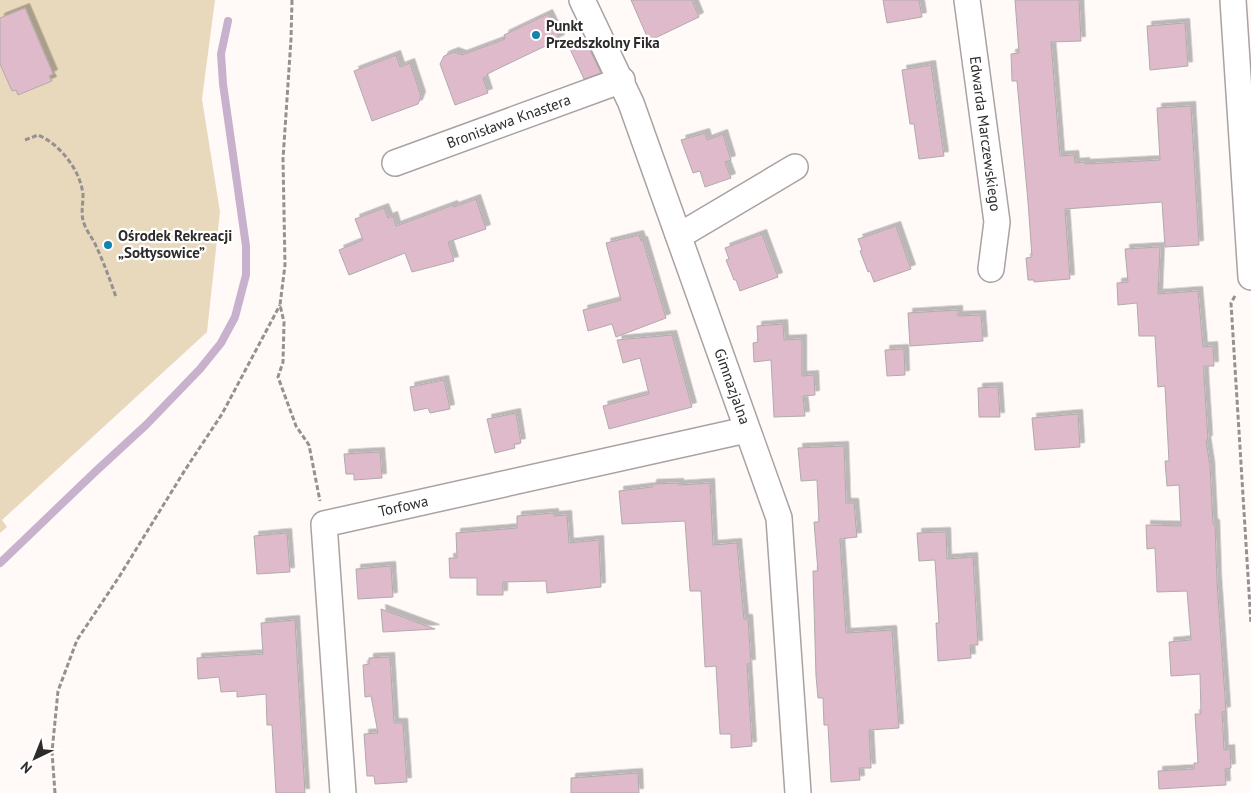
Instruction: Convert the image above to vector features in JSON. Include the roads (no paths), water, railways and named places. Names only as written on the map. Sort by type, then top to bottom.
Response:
[{"type":"street","name":"Gimnazjalna","points":[[582,0],[622,80],[631,103],[746,430],[779,518],[798,793]]},
{"type":"street","name":"Edwarda Marczewskiego","points":[[967,0],[997,222],[991,269]]},
{"type":"street","points":[[1233,0],[1244,284]]},
{"type":"street","name":"Bronisława Knastera","points":[[395,163],[622,80]]},
{"type":"street","points":[[678,234],[688,230],[795,166]]},
{"type":"street","name":"Torfowa","points":[[343,793],[324,524],[746,430]]},
{"type":"waterway","points":[[0,563],[146,425],[200,369],[221,343],[235,317],[246,275],[246,246],[223,84],[221,54],[228,21]]},
{"type":"place","name":"Punkt Przedszkolny Fika","points":[[536,35]]},
{"type":"place","name":"Ośrodek Rekreacji „Sołtysowice”","points":[[108,245]]}]
